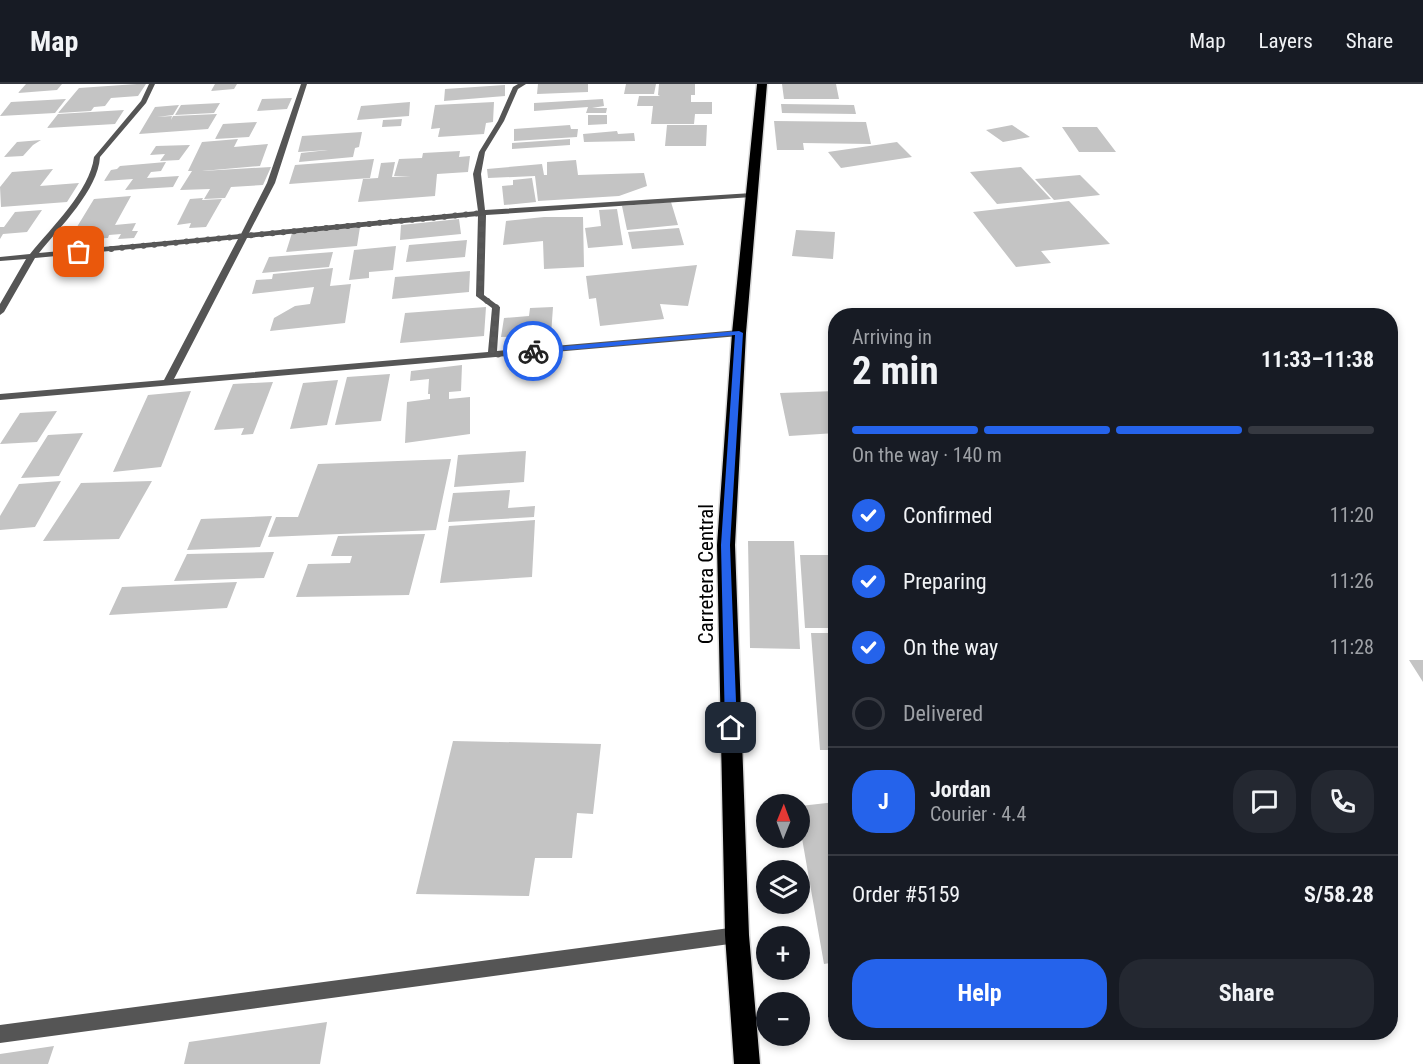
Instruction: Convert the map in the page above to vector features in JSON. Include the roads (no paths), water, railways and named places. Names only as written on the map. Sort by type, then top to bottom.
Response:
[{"type":"highway","name":"Carretera Central","points":[[747,1064],[737,935],[726,545],[739,333],[762,84]]},
{"type":"street","points":[[0,312],[32,256],[78,200],[96,169],[97,157],[144,102],[153,84]]},
{"type":"street","points":[[168,382],[272,183],[304,84]]},
{"type":"street","points":[[492,355],[496,307],[480,296],[482,213],[477,174],[482,152],[501,121],[515,88],[523,84]]},
{"type":"street","points":[[0,259],[482,213],[752,195]]},
{"type":"street","points":[[0,397],[739,333]]},
{"type":"street","points":[[0,1034],[737,935]]}]
